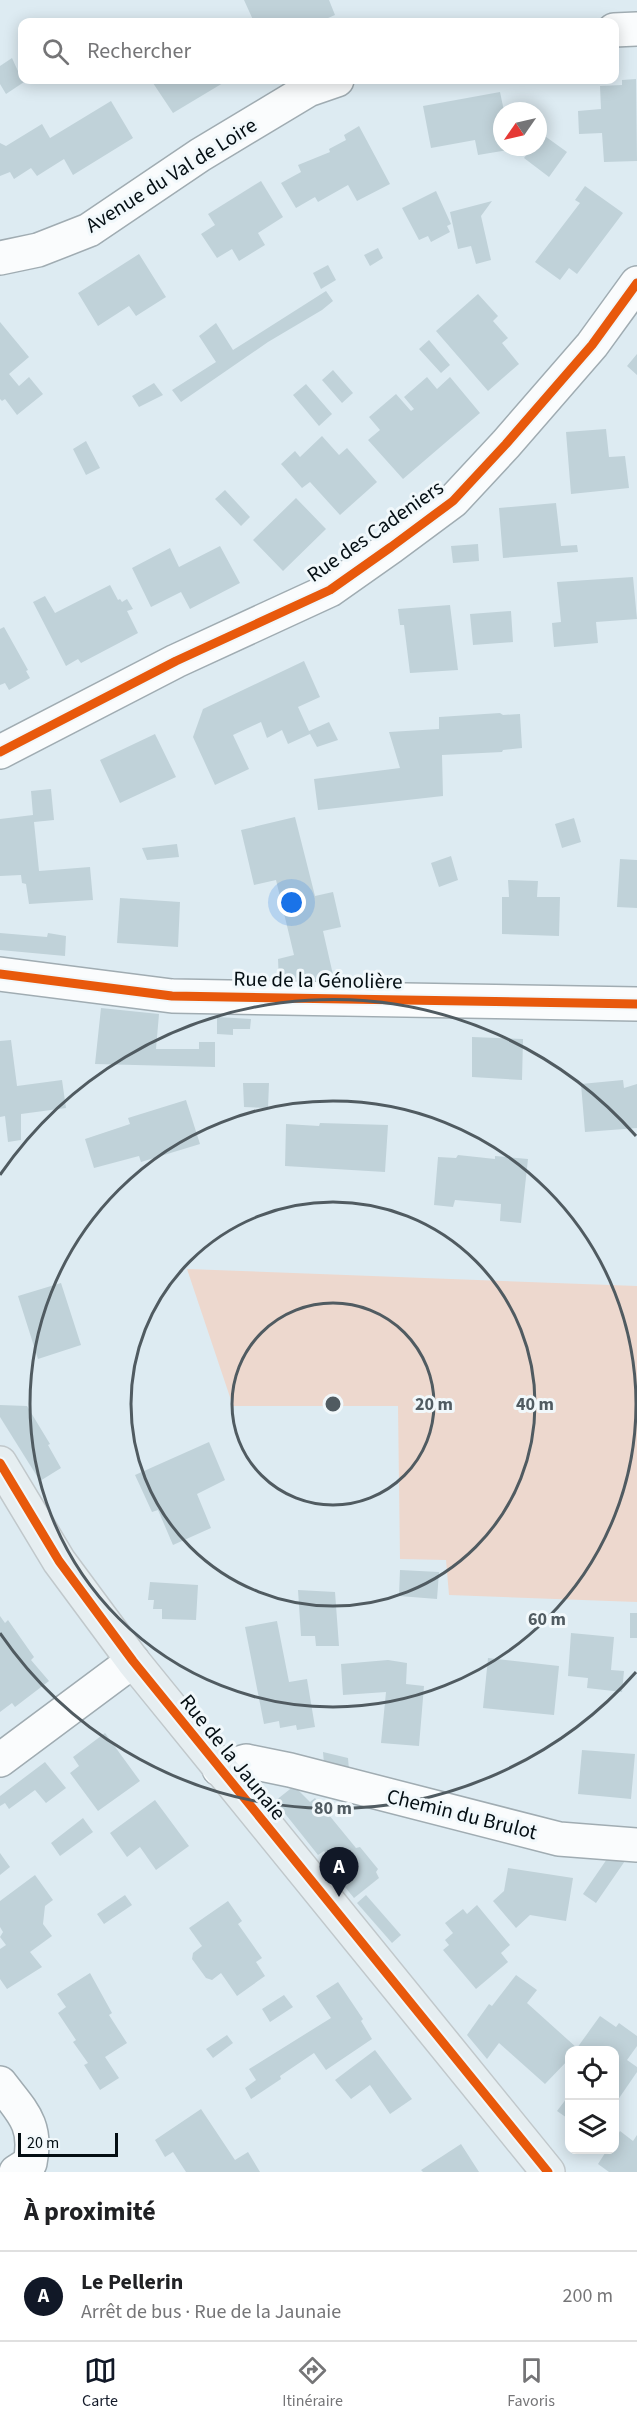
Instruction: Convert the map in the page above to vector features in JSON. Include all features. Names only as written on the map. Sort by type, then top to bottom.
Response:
[{"type":"main road","name":"Rue de la Jaunaie","points":[[0,1463],[59,1561],[133,1661],[548,2172]]},
{"type":"street","points":[[619,30],[637,29]]},
{"type":"street","name":"Avenue du Val de Loire","points":[[0,258],[38,249],[89,230],[200,155],[308,90],[326,84]]},
{"type":"street","name":"Rue des Cadeniers","points":[[0,752],[176,661],[330,590],[391,547],[453,501],[592,345],[637,283]]},
{"type":"street","name":"Rue de la Génolière","points":[[0,975],[172,996],[637,1004]]},
{"type":"street","points":[[0,1760],[133,1661]]},
{"type":"street","name":"Chemin du Brulot","points":[[219,1769],[246,1761],[290,1770],[559,1839],[637,1845]]},
{"type":"street","points":[[0,2083],[30,2122],[33,2147],[30,2163],[16,2172]]},
{"type":"shaded area","points":[[187,1269],[637,1286],[637,1602],[449,1595],[446,1560],[400,1559],[398,1406],[233,1406]]},
{"type":"building","points":[[244,0],[329,0],[335,15],[328,18],[252,18]]},
{"type":"building","points":[[12,58],[18,71],[18,84],[21,84],[6,94],[0,84],[0,66]]},
{"type":"building","points":[[636,79],[637,161],[604,162],[602,133],[579,134],[578,111],[601,109],[600,86],[622,85],[622,80]]},
{"type":"building","points":[[154,84],[221,84],[173,113]]},
{"type":"building","points":[[500,92],[502,102],[493,102],[493,152],[478,155],[475,140],[431,148],[423,106]]},
{"type":"building","points":[[111,101],[133,138],[73,175],[64,159],[37,176],[31,168],[14,179],[10,172],[0,176],[0,143],[6,146],[42,124],[50,138]]},
{"type":"building","points":[[359,126],[390,184],[357,201],[348,185],[318,202],[315,197],[296,208],[281,183],[301,172],[298,165],[330,152],[329,149],[346,140],[344,135]]},
{"type":"building","points":[[547,138],[567,152],[549,177],[524,158],[525,156],[547,156]]},
{"type":"building","points":[[261,181],[283,217],[258,233],[265,245],[239,261],[232,249],[217,258],[201,234],[215,225],[208,214]]},
{"type":"building","points":[[585,186],[623,213],[577,274],[569,268],[560,280],[535,262],[580,203],[575,200]]},
{"type":"building","points":[[436,191],[451,224],[447,226],[450,232],[431,242],[428,236],[419,240],[402,208]]},
{"type":"building","points":[[492,201],[481,216],[491,260],[476,264],[471,246],[458,249],[450,212]]},
{"type":"building","points":[[378,248],[383,258],[370,266],[364,255]]},
{"type":"building","points":[[139,254],[166,297],[136,316],[129,306],[98,326],[78,293]]},
{"type":"building","points":[[328,265],[336,280],[321,289],[313,273]]},
{"type":"building","points":[[326,291],[333,301],[322,310],[268,342],[181,402],[172,390],[216,362],[199,336],[216,323],[233,350]]},
{"type":"building","points":[[478,294],[498,316],[493,321],[508,338],[502,343],[519,364],[488,391],[436,331]]},
{"type":"building","points":[[0,322],[29,357],[9,374],[19,386],[29,377],[43,394],[17,415],[5,399],[2,401],[0,399]]},
{"type":"building","points":[[429,340],[450,365],[441,373],[419,349]]},
{"type":"building","points":[[637,354],[637,375],[627,366]]},
{"type":"building","points":[[333,370],[353,393],[342,403],[322,380]]},
{"type":"building","points":[[427,377],[437,389],[450,377],[480,413],[403,479],[368,440],[380,430],[369,417],[396,394],[411,411],[414,409],[404,397]]},
{"type":"building","points":[[154,383],[163,395],[139,407],[132,396]]},
{"type":"building","points":[[306,384],[332,414],[319,426],[293,395]]},
{"type":"building","points":[[606,429],[609,457],[625,456],[629,488],[571,494],[566,432]]},
{"type":"building","points":[[322,436],[339,455],[347,448],[377,482],[340,515],[310,482],[302,488],[281,464],[295,451],[300,457]]},
{"type":"building","points":[[86,441],[100,468],[86,475],[73,449]]},
{"type":"building","points":[[225,490],[250,517],[241,526],[215,499]]},
{"type":"building","points":[[296,498],[326,529],[283,571],[253,540]]},
{"type":"building","points":[[556,503],[561,546],[577,545],[578,552],[503,558],[499,508]]},
{"type":"building","points":[[478,544],[479,561],[453,563],[451,546]]},
{"type":"building","points":[[220,546],[240,583],[190,609],[181,592],[151,607],[132,568],[170,548],[179,567]]},
{"type":"building","points":[[633,577],[637,619],[596,622],[598,643],[554,647],[552,623],[561,622],[557,582]]},
{"type":"building","points":[[110,585],[118,600],[122,602],[127,599],[133,609],[127,611],[138,633],[81,663],[78,659],[66,666],[33,602],[45,596],[55,613]]},
{"type":"building","points":[[450,605],[458,670],[410,673],[404,625],[400,625],[398,609]]},
{"type":"building","points":[[511,611],[513,642],[473,645],[470,614]]},
{"type":"building","points":[[4,627],[28,670],[26,671],[30,678],[9,690],[5,683],[0,685],[0,629]]},
{"type":"building","points":[[304,661],[320,697],[298,707],[309,731],[329,722],[338,740],[317,747],[310,734],[288,744],[282,730],[267,738],[261,722],[233,735],[249,769],[215,785],[193,737],[203,709]]},
{"type":"building","points":[[500,713],[503,715],[520,714],[522,748],[502,752],[442,755],[443,796],[318,810],[314,779],[400,768],[389,732],[439,729],[439,717]]},
{"type":"building","points":[[155,734],[176,777],[120,803],[100,760]]},
{"type":"building","points":[[51,789],[54,820],[34,822],[39,871],[90,867],[93,900],[29,904],[26,884],[22,883],[21,875],[0,876],[0,819],[33,815],[31,791]]},
{"type":"building","points":[[295,817],[315,896],[333,892],[341,927],[323,931],[334,979],[322,983],[313,982],[313,979],[305,980],[305,982],[279,981],[278,959],[294,955],[276,880],[254,885],[241,830]]},
{"type":"building","points":[[574,818],[581,842],[562,848],[555,824]]},
{"type":"building","points":[[177,844],[179,857],[147,860],[142,848]]},
{"type":"building","points":[[451,856],[458,880],[439,887],[431,863]]},
{"type":"building","points":[[620,859],[637,860],[637,908],[617,907]]},
{"type":"building","points":[[508,880],[538,881],[537,897],[560,897],[559,936],[502,934],[502,897],[509,897]]},
{"type":"building","points":[[120,898],[180,902],[178,947],[117,943]]},
{"type":"building","points":[[0,933],[47,937],[48,933],[66,936],[65,956],[0,950]]},
{"type":"building","points":[[101,1008],[159,1014],[156,1049],[199,1049],[199,1042],[215,1042],[215,1067],[95,1064]]},
{"type":"building","points":[[217,1017],[251,1019],[250,1029],[233,1029],[233,1035],[217,1034]]},
{"type":"building","points":[[472,1037],[523,1039],[522,1080],[472,1077]]},
{"type":"building","points":[[11,1040],[17,1086],[62,1080],[66,1108],[21,1114],[21,1140],[8,1142],[5,1116],[0,1117],[0,1041]]},
{"type":"building","points":[[623,1080],[624,1088],[637,1084],[637,1128],[585,1132],[581,1084]]},
{"type":"building","points":[[243,1083],[269,1083],[268,1108],[244,1107]]},
{"type":"building","points":[[186,1100],[200,1144],[141,1162],[139,1156],[94,1168],[85,1139],[130,1124],[128,1118]]},
{"type":"building","points":[[320,1123],[388,1125],[385,1172],[285,1166],[286,1124],[319,1126]]},
{"type":"building","points":[[458,1155],[495,1159],[495,1156],[528,1159],[521,1223],[500,1221],[501,1204],[455,1200],[453,1207],[434,1205],[438,1157],[456,1158]]},
{"type":"building","points":[[61,1283],[81,1345],[38,1359],[18,1296]]},
{"type":"building","points":[[0,1405],[27,1406],[50,1444],[48,1445],[61,1468],[40,1481],[0,1417]]},
{"type":"building","points":[[209,1442],[225,1480],[197,1494],[211,1528],[173,1545],[158,1510],[152,1512],[135,1475]]},
{"type":"building","points":[[400,1570],[439,1572],[437,1599],[399,1596]]},
{"type":"building","points":[[150,1582],[198,1585],[196,1620],[162,1619],[162,1609],[153,1609],[154,1600],[148,1600]]},
{"type":"building","points":[[298,1590],[335,1592],[339,1646],[316,1646],[315,1636],[301,1636]]},
{"type":"building","points":[[630,1613],[637,1613],[637,1638],[630,1638]]},
{"type":"building","points":[[0,1616],[5,1623],[8,1620],[34,1657],[31,1660],[49,1681],[15,1707],[12,1703],[0,1712]]},
{"type":"building","points":[[277,1621],[289,1682],[307,1679],[315,1727],[297,1730],[296,1725],[280,1728],[279,1721],[264,1724],[245,1627]]},
{"type":"building","points":[[571,1633],[614,1637],[611,1670],[624,1671],[622,1692],[587,1688],[588,1678],[568,1676]]},
{"type":"building","points":[[488,1658],[559,1666],[554,1715],[483,1708]]},
{"type":"building","points":[[388,1660],[407,1663],[406,1684],[424,1686],[419,1746],[381,1743],[386,1692],[343,1695],[341,1664]]},
{"type":"building","points":[[105,1733],[140,1781],[98,1811],[70,1773],[79,1766],[73,1757]]},
{"type":"building","points":[[582,1750],[635,1754],[631,1799],[578,1794]]},
{"type":"building","points":[[323,1752],[348,1758],[349,1770],[324,1764]]},
{"type":"building","points":[[45,1762],[66,1788],[46,1803],[35,1790],[9,1809],[5,1803],[0,1806],[0,1796]]},
{"type":"building","points":[[294,1786],[310,1802],[315,1798],[356,1848],[360,1847],[378,1869],[376,1872],[379,1878],[354,1898],[331,1870],[336,1865],[324,1851],[318,1855],[275,1801]]},
{"type":"building","points":[[155,1800],[189,1846],[156,1870],[140,1847],[127,1857],[110,1833]]},
{"type":"building","points":[[83,1818],[93,1832],[60,1856],[51,1843]]},
{"type":"building","points":[[0,1853],[10,1867],[0,1875]]},
{"type":"building","points":[[609,1856],[627,1858],[596,1903],[583,1894]]},
{"type":"building","points":[[508,1868],[573,1878],[566,1921],[530,1915],[516,1928],[493,1901],[504,1891]]},
{"type":"building","points":[[35,1875],[53,1900],[45,1906],[43,1924],[52,1936],[30,1952],[42,1967],[7,1989],[0,1979],[0,1949],[6,1945],[0,1937],[3,1932],[0,1927],[0,1901]]},
{"type":"building","points":[[125,1895],[132,1905],[104,1924],[97,1914]]},
{"type":"building","points":[[366,1895],[401,1935],[392,1943],[357,1903]]},
{"type":"building","points":[[228,1901],[242,1921],[238,1924],[262,1958],[256,1962],[265,1976],[237,1996],[221,1973],[212,1980],[206,1978],[192,1959],[193,1953],[202,1946],[189,1928]]},
{"type":"building","points":[[477,1905],[510,1945],[501,1953],[508,1962],[476,1989],[443,1950],[449,1945],[445,1940],[453,1933],[445,1923],[463,1909],[467,1914]]},
{"type":"building","points":[[90,1973],[112,2013],[109,2015],[127,2043],[105,2057],[119,2078],[100,2090],[84,2065],[88,2063],[73,2042],[76,2040],[58,2013],[66,2007],[57,1994]]},
{"type":"building","points":[[516,1975],[537,1990],[527,2003],[575,2046],[565,2046],[565,2063],[545,2084],[499,2043],[487,2059],[467,2035],[489,2004],[492,2006]]},
{"type":"building","points":[[338,1982],[363,2019],[361,2021],[372,2039],[326,2070],[314,2053],[251,2099],[245,2088],[256,2080],[249,2069],[331,2018],[316,1996]]},
{"type":"building","points":[[284,1995],[293,2007],[270,2022],[262,2009]]},
{"type":"building","points":[[600,2016],[616,2027],[619,2023],[637,2036],[637,2046],[627,2060],[637,2067],[637,2072],[619,2098],[619,2046],[578,2046]]},
{"type":"building","points":[[227,2035],[233,2043],[213,2058],[206,2049]]},
{"type":"building","points":[[375,2050],[412,2099],[390,2114],[370,2085],[351,2099],[335,2080]]},
{"type":"building","points":[[565,2101],[565,2117],[557,2111]]},
{"type":"building","points":[[201,2109],[235,2160],[248,2152],[260,2172],[186,2172],[173,2152],[165,2157],[155,2140]]},
{"type":"building","points":[[620,2131],[633,2141],[637,2135],[637,2172],[609,2172],[598,2164],[604,2154],[619,2154]]},
{"type":"building","points":[[461,2144],[479,2172],[423,2172],[421,2170]]},
{"type":"cycle path","points":[[0,752],[176,661],[330,590],[391,547],[453,501],[592,345],[637,283]]},
{"type":"cycle path","points":[[0,974],[172,996],[637,1004]]},
{"type":"cycle path","points":[[0,1463],[59,1561],[133,1661],[548,2172]]},
{"type":"place","name":"Le Pellerin","points":[[339,1897]]}]
